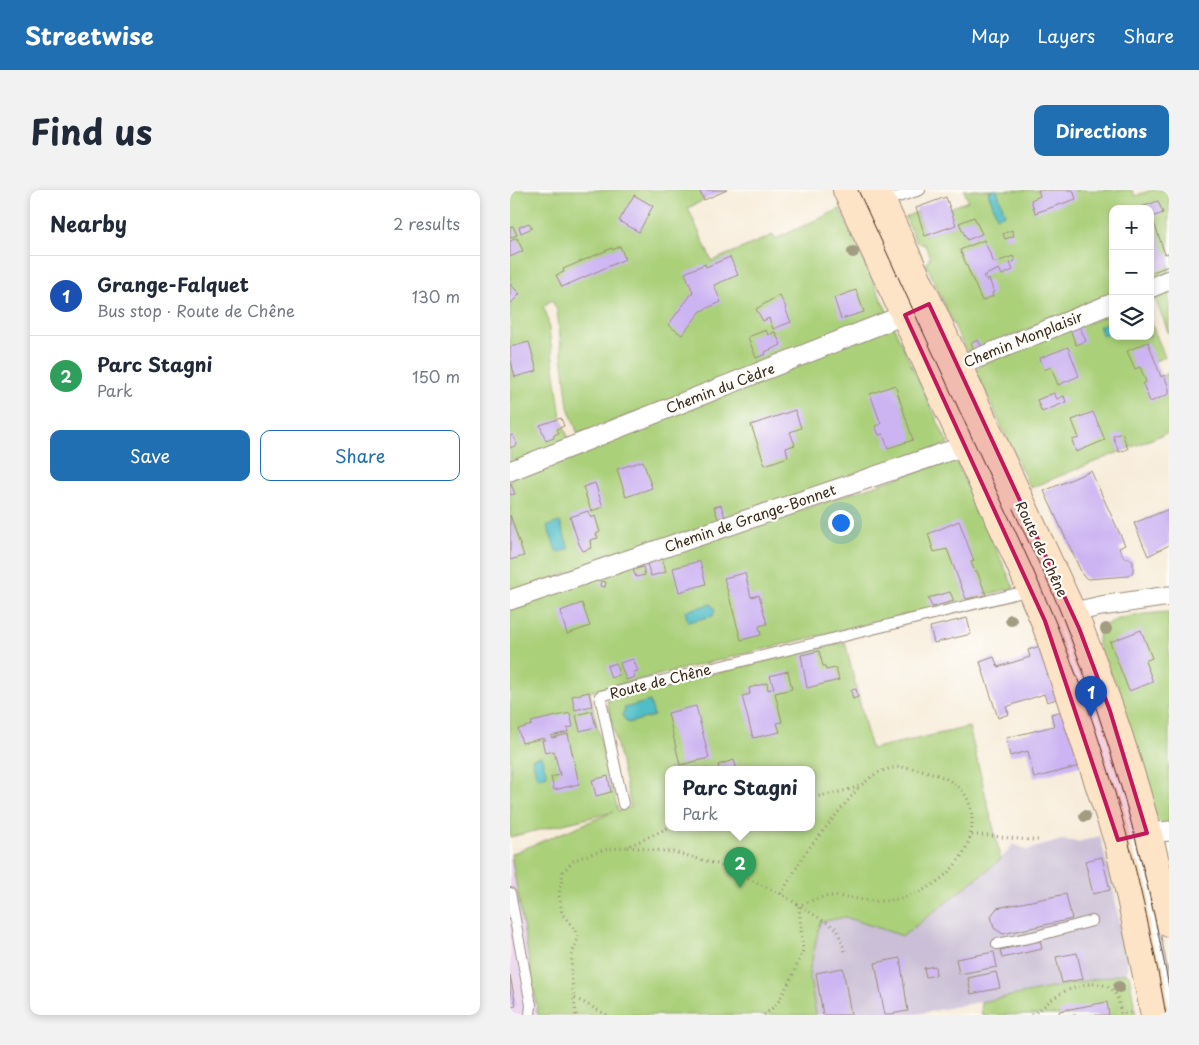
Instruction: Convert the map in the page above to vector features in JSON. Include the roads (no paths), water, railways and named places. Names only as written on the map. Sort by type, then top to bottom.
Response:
[{"type":"main road","name":"Route de Chêne","points":[[847,190],[917,309]]},
{"type":"main road","name":"Route de Chêne","points":[[879,196],[917,309],[1051,608],[1141,835],[1169,919]]},
{"type":"main road","name":"Route de Chêne","points":[[977,440],[1051,608]]},
{"type":"main road","name":"Route de Chêne","points":[[1141,835],[1136,921],[1157,1004]]},
{"type":"street","points":[[1154,286],[1169,280]]},
{"type":"street","name":"Chemin Monplaisir","points":[[945,371],[1109,305]]},
{"type":"street","name":"Chemin du Cèdre","points":[[510,470],[917,309]]},
{"type":"street","name":"Chemin de Grange-Bonnet","points":[[510,600],[977,440]]},
{"type":"street","points":[[1051,608],[1169,596]]},
{"type":"lane","points":[[879,196],[920,190]]},
{"type":"lane","name":"Route de Chêne","points":[[623,804],[600,696],[1051,608]]},
{"type":"lane","points":[[510,893],[531,1005],[530,1015]]},
{"type":"lane","points":[[998,944],[1033,937],[1092,921]]},
{"type":"water","points":[[997,190],[1005,214],[997,217],[988,192]]},
{"type":"water","points":[[1109,322],[1109,334],[1103,336],[1099,326]]},
{"type":"water","points":[[560,522],[569,549],[557,553],[547,526]]},
{"type":"water","points":[[711,604],[715,610],[713,616],[688,622],[685,611]]},
{"type":"water","points":[[650,701],[654,716],[628,723],[625,720],[622,715],[625,710],[624,708]]},
{"type":"water","points":[[541,756],[547,775],[537,778],[532,759]]},
{"type":"tram line","points":[[858,190],[1031,565],[1072,664],[1102,750],[1127,837],[1158,970],[1166,1015]]},
{"type":"tram line","points":[[1013,509],[1057,602],[1096,707],[1137,845],[1169,987]]},
{"type":"place","name":"Grange-Falquet","points":[[1091,717]]},
{"type":"place","name":"Parc Stagni","points":[[740,888]]}]
